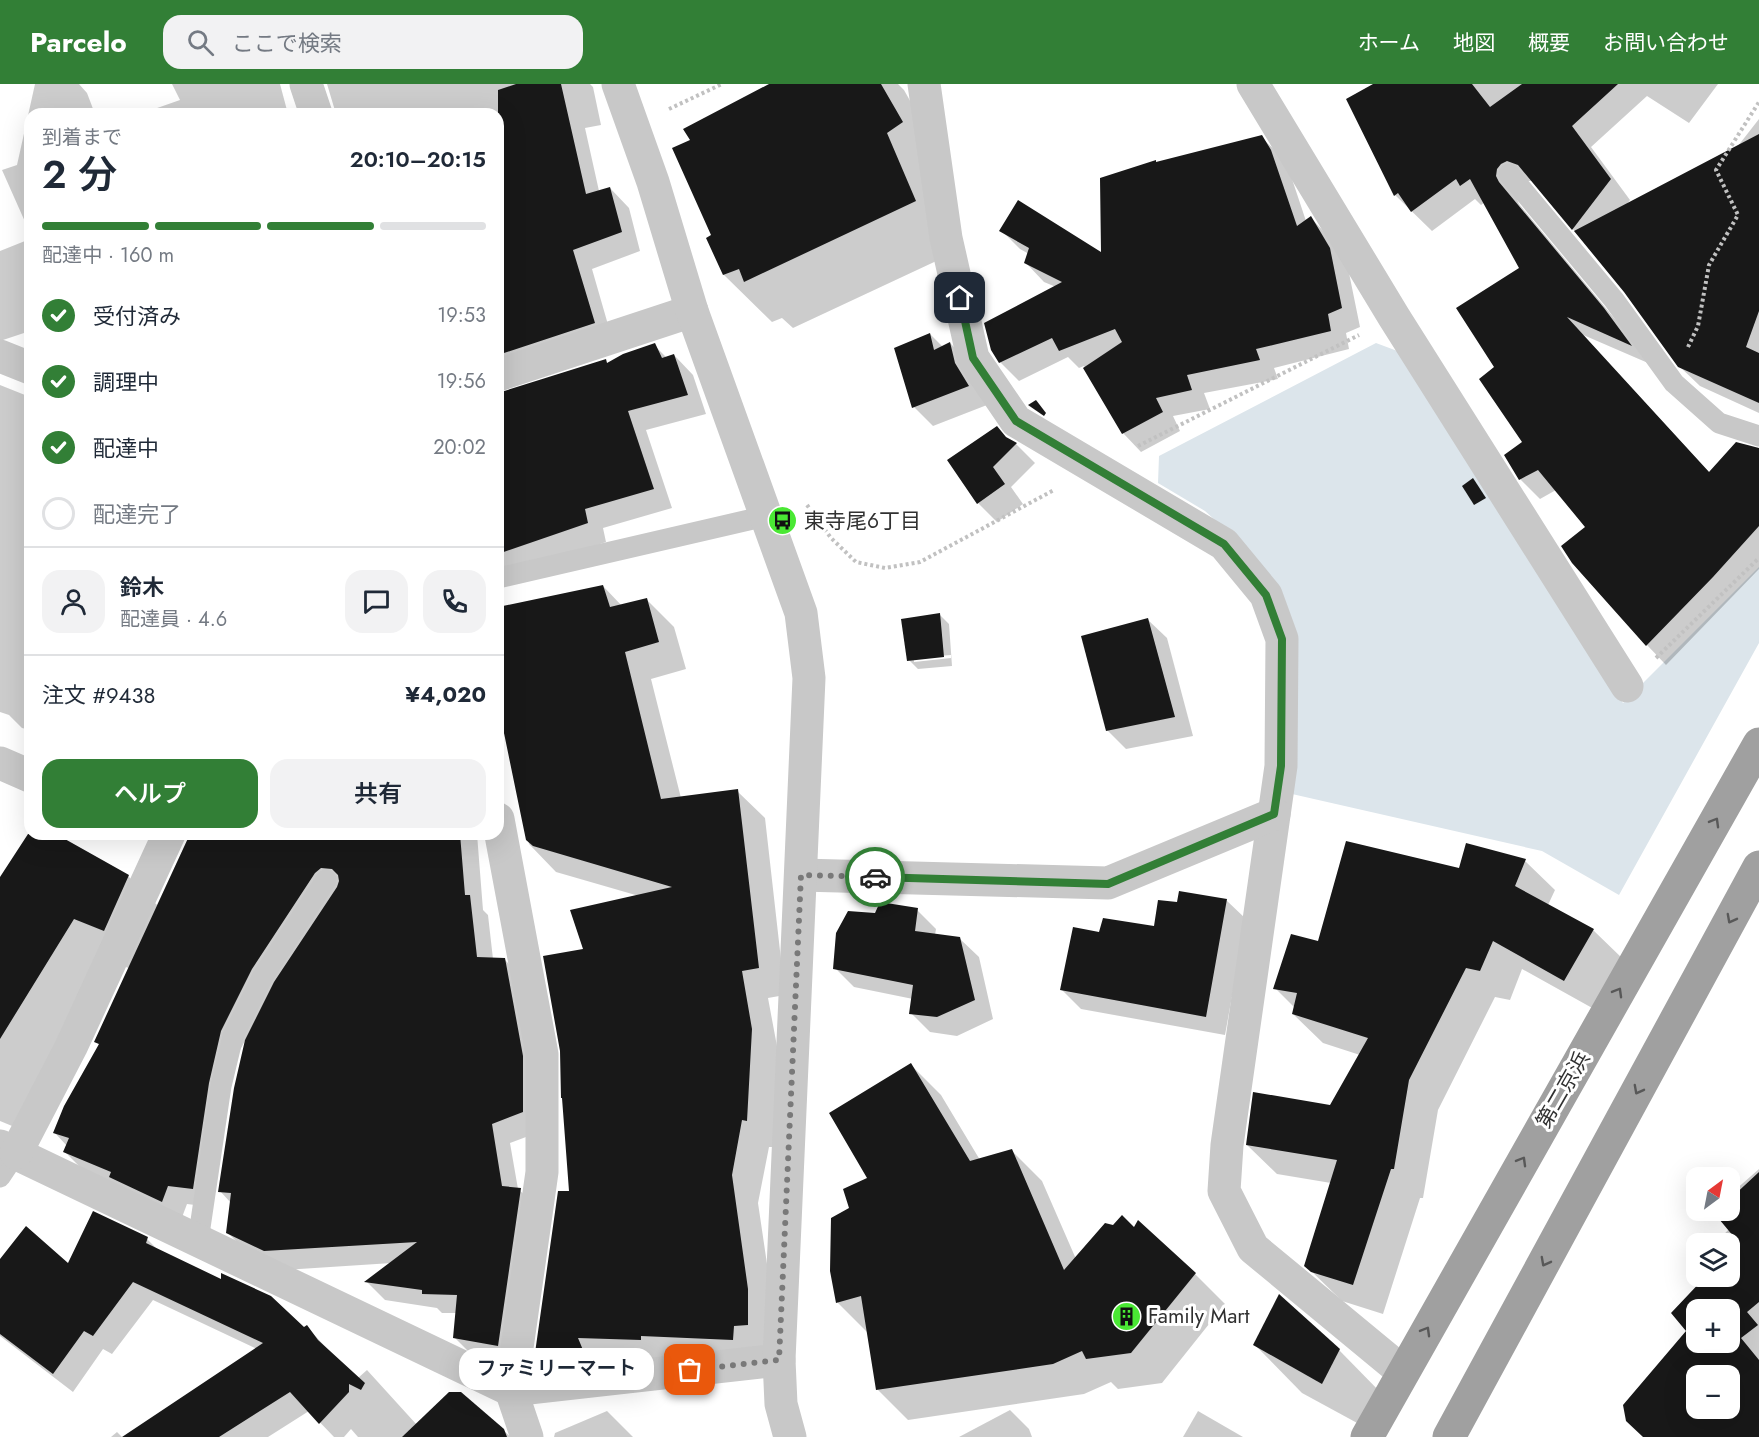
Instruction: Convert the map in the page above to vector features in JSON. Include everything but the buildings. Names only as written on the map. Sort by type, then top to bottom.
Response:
[{"type":"highway","name":"第二京浜","points":[[1367,1437],[1759,744]]},
{"type":"highway","points":[[1449,1437],[1759,867]]},
{"type":"street","points":[[306,84],[314,108]]},
{"type":"street","points":[[618,84],[653,182],[692,311],[801,613],[809,678],[779,1360],[781,1404],[790,1437]]},
{"type":"street","points":[[924,84],[946,238],[973,358],[1016,421],[1224,544],[1266,595],[1282,639],[1281,766],[1227,1144],[1224,1191],[1253,1248],[1402,1372]]},
{"type":"street","points":[[1253,84],[1394,317],[1627,686]]},
{"type":"street","points":[[504,373],[692,311]]},
{"type":"street","points":[[0,356],[24,366]]},
{"type":"street","points":[[0,763],[24,773]]},
{"type":"street","points":[[801,875],[1108,884],[1274,814]]},
{"type":"street","points":[[165,840],[71,1047],[5,1159],[198,1241],[511,1390],[779,1360]]},
{"type":"street","points":[[502,840],[542,1054],[542,1172],[511,1390],[528,1437]]},
{"type":"lane","points":[[1509,174],[1614,300],[1674,383],[1719,423],[1759,436]]},
{"type":"lane","points":[[504,577],[766,516]]},
{"type":"lane","points":[[198,1241],[221,1086],[233,1036],[263,976],[326,880]]},
{"type":"path","points":[[662,112],[722,84]]},
{"type":"path","points":[[1698,326],[1708,265],[1738,215],[1716,170],[1759,102]]},
{"type":"path","points":[[1627,686],[1759,558]]},
{"type":"shaded area","points":[[1376,343],[1400,352],[1623,703],[1759,567],[1759,643],[1619,895],[1542,851],[1292,794],[1298,675],[1238,541],[1205,511],[1158,483],[1159,456]]},
{"type":"way so far","points":[[690,1370],[779,1360],[801,875],[875,877]]},
{"type":"place","name":"東寺尾6丁目","points":[[783,521]]},
{"type":"place","name":"Family Mart","points":[[1127,1316]]},
{"type":"place","name":"ファミリーマート","points":[[690,1370]]},
{"type":"route","points":[[875,877],[1108,884],[1274,814],[1281,766],[1282,639],[1266,595],[1224,544],[1016,421],[973,358],[960,298]]}]
